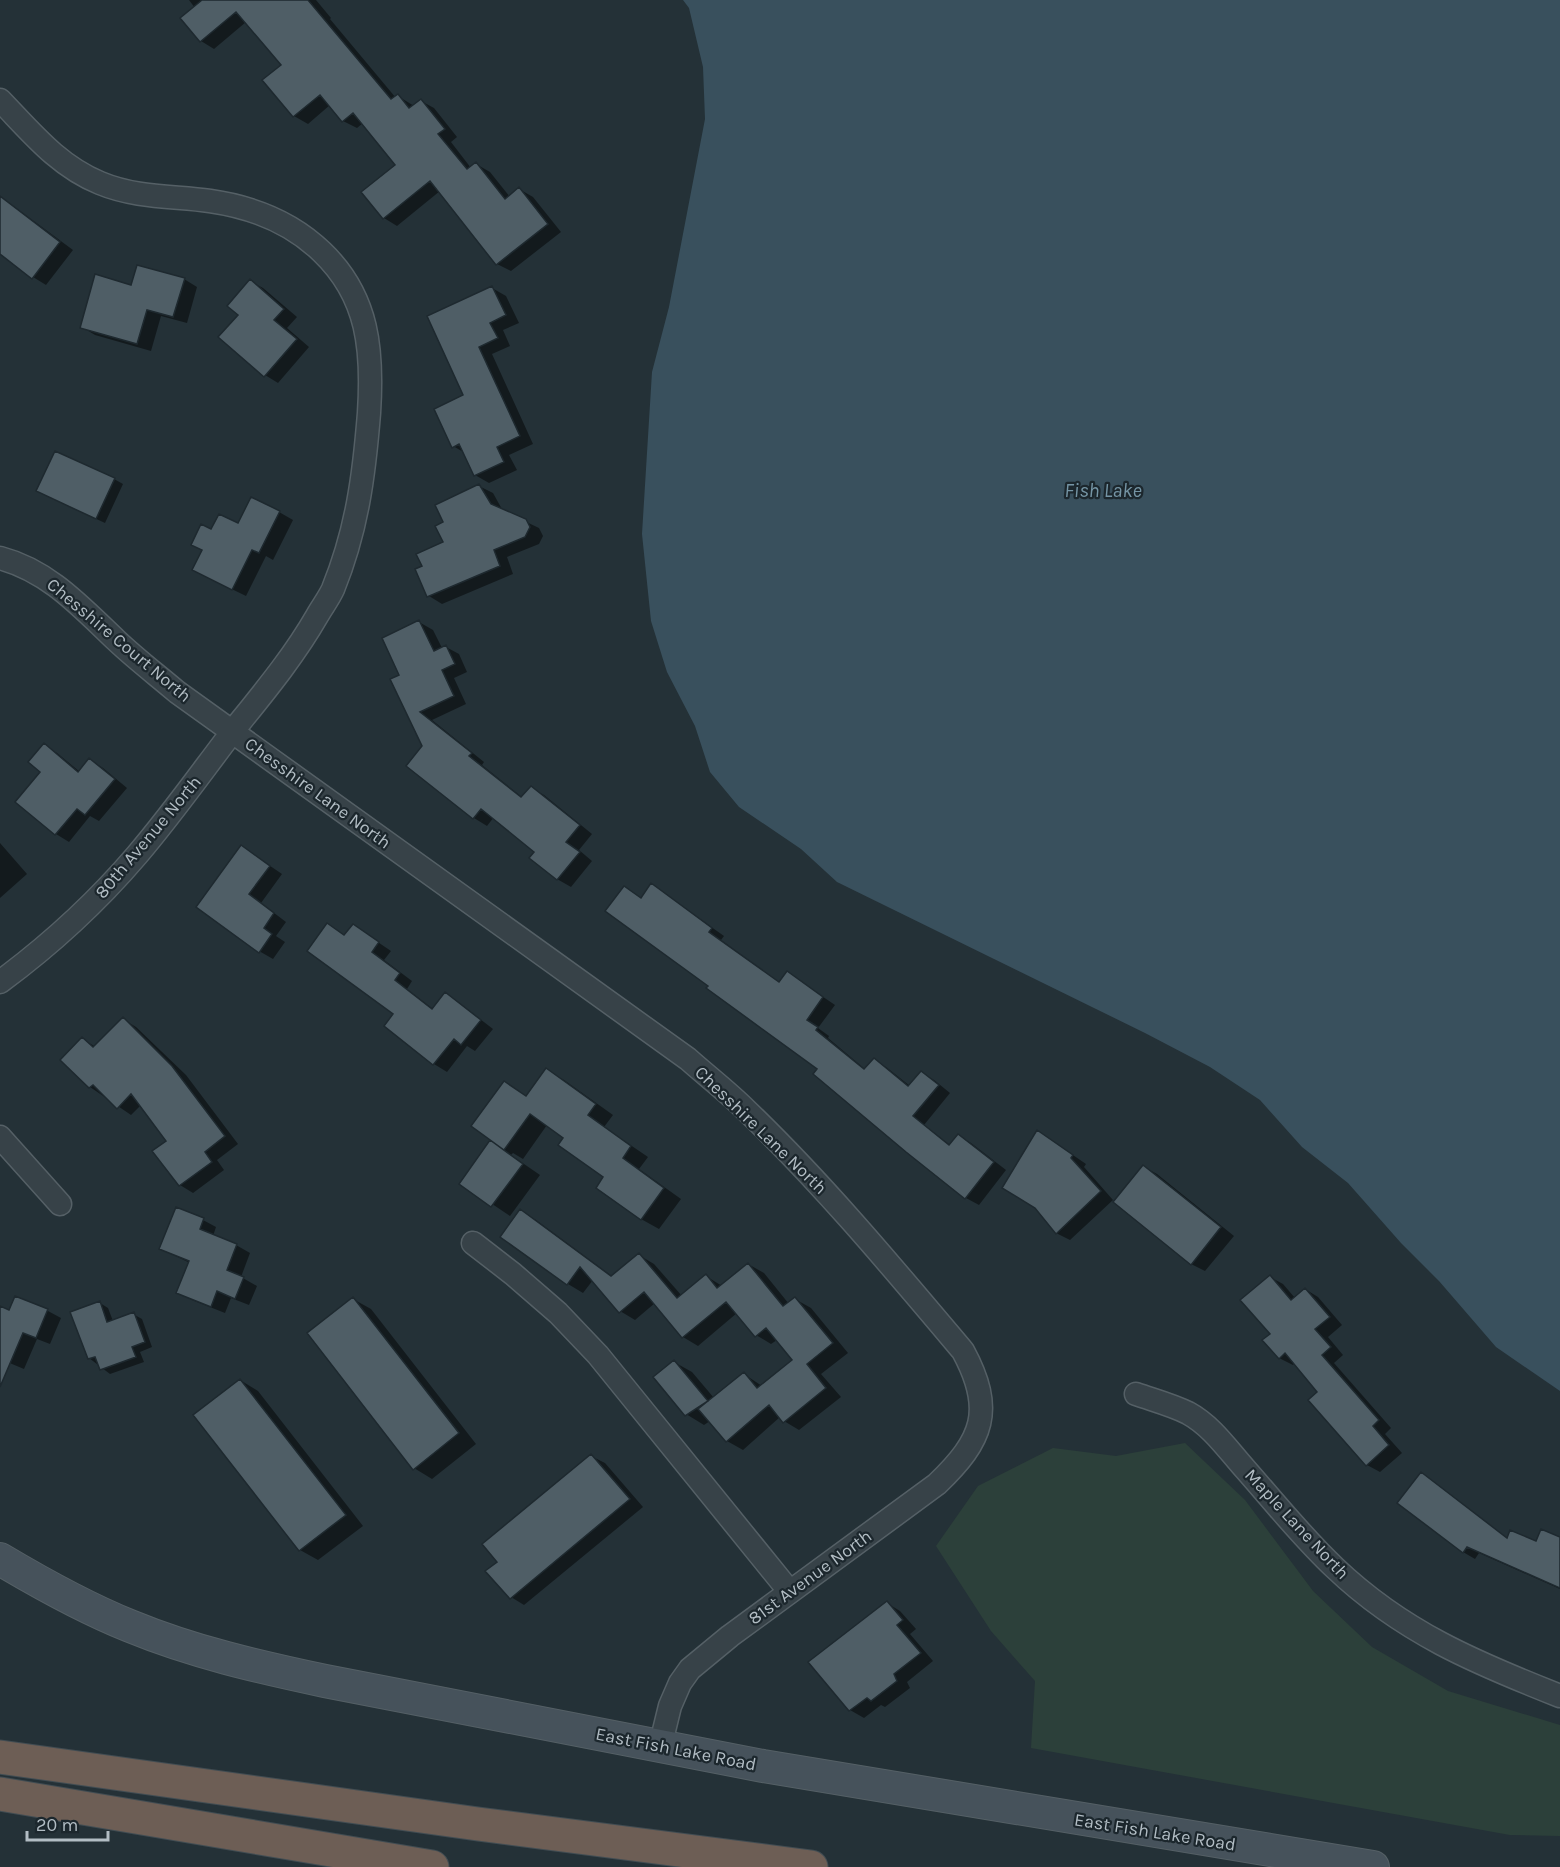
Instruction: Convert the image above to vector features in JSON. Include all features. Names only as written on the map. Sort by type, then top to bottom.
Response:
[{"type":"highway","points":[[0,1757],[478,1824],[811,1867]]},
{"type":"highway","points":[[0,1794],[432,1867]]},
{"type":"highway","points":[[712,1854],[748,1867]]},
{"type":"street","name":"Chesshire Lane North","points":[[0,100],[43,146],[68,167],[100,183],[132,194],[210,201],[250,208],[284,223],[321,251],[340,273],[356,299],[369,340],[371,380],[364,470],[353,532],[332,592],[300,646],[233,732],[688,1059],[744,1108],[841,1209],[963,1351],[975,1374],[981,1398],[980,1421]]},
{"type":"street","name":"Chesshire Court North","points":[[0,558],[31,569],[51,581],[135,658],[177,692],[233,732]]},
{"type":"street","name":"80th Avenue North","points":[[0,982],[73,923],[104,892],[144,847],[233,732]]},
{"type":"street","points":[[0,1137],[60,1204]]},
{"type":"street","points":[[473,1243],[558,1312],[598,1355],[790,1592]]},
{"type":"street","name":"Maple Lane North","points":[[1136,1394],[1188,1413],[1210,1430],[1335,1569],[1382,1607],[1433,1641],[1492,1669],[1560,1696]]},
{"type":"street","name":"81st Avenue North","points":[[660,1747],[670,1706],[680,1683],[690,1670],[730,1636],[937,1484],[959,1463],[972,1442],[980,1421]]},
{"type":"street","name":"East Fish Lake Road","points":[[0,1559],[40,1583],[93,1610],[166,1640],[263,1668],[325,1682],[869,1785],[1373,1867]]},
{"type":"green space","points":[[1185,1443],[1245,1500],[1313,1591],[1372,1647],[1448,1691],[1560,1725],[1560,1836],[1510,1835],[1031,1748],[1035,1681],[991,1631],[936,1546],[978,1486],[1053,1448],[1116,1456]]},
{"type":"water","name":"Fish Lake","points":[[683,0],[1560,0],[1560,1391],[1496,1347],[1439,1281],[1401,1243],[1348,1183],[1302,1147],[1260,1100],[1210,1067],[1145,1033],[837,882],[801,849],[739,807],[710,772],[695,726],[667,672],[651,621],[642,534],[652,372],[669,307],[705,119],[703,67],[689,8]]},
{"type":"building","points":[[202,0],[308,0],[391,99],[398,94],[409,108],[421,99],[445,129],[438,134],[467,169],[476,162],[505,199],[519,187],[548,224],[496,265],[430,181],[383,219],[361,192],[395,165],[353,113],[342,122],[320,95],[293,117],[262,80],[281,65],[236,12],[200,42],[180,18]]},
{"type":"building","points":[[0,196],[60,242],[32,279],[0,254]]},
{"type":"building","points":[[137,265],[185,278],[173,317],[147,310],[137,344],[80,328],[95,274],[131,285]]},
{"type":"building","points":[[250,279],[284,309],[274,320],[297,339],[264,377],[218,337],[238,315],[227,306]]},
{"type":"building","points":[[492,286],[506,315],[490,323],[498,338],[479,347],[520,436],[497,447],[504,462],[474,476],[459,444],[452,448],[434,409],[463,395],[427,316]]},
{"type":"building","points":[[55,451],[115,478],[96,519],[36,491]]},
{"type":"building","points":[[479,484],[491,504],[526,519],[530,527],[525,537],[494,550],[500,566],[427,597],[415,569],[422,566],[416,554],[443,542],[435,526],[443,522],[435,505]]},
{"type":"building","points":[[251,497],[280,511],[259,553],[252,550],[232,590],[192,570],[202,550],[191,545],[201,524],[211,529],[219,514],[238,523]]},
{"type":"building","points":[[419,620],[434,651],[446,645],[455,664],[442,670],[454,696],[420,712],[472,753],[469,756],[521,797],[531,786],[580,825],[566,842],[580,852],[557,880],[529,858],[534,852],[481,809],[473,819],[406,766],[422,746],[390,679],[399,675],[382,638]]},
{"type":"building","points":[[44,743],[78,772],[89,758],[115,779],[85,815],[77,809],[55,835],[15,802],[40,772],[28,762]]},
{"type":"building","points":[[241,845],[270,866],[249,894],[274,913],[264,928],[272,934],[259,953],[196,907]]},
{"type":"building","points":[[651,883],[712,928],[709,932],[779,982],[787,971],[823,997],[807,1020],[818,1027],[816,1030],[864,1069],[874,1058],[908,1086],[921,1071],[939,1085],[913,1116],[949,1145],[958,1134],[994,1162],[965,1199],[813,1074],[817,1069],[605,911],[624,886],[641,898]]},
{"type":"building","points":[[327,923],[344,935],[353,924],[379,942],[372,952],[400,973],[395,980],[432,1009],[445,992],[481,1020],[461,1045],[454,1039],[433,1065],[384,1026],[393,1014],[307,951]]},
{"type":"building","points":[[123,1017],[172,1066],[225,1136],[205,1152],[212,1162],[179,1186],[152,1151],[166,1141],[131,1094],[117,1109],[93,1085],[89,1088],[60,1060],[82,1037],[93,1047]]},
{"type":"building","points":[[546,1068],[596,1104],[588,1115],[631,1146],[623,1158],[664,1188],[641,1220],[596,1188],[603,1177],[558,1145],[563,1138],[530,1114],[504,1150],[471,1126],[504,1081],[526,1096]]},
{"type":"building","points":[[1037,1130],[1073,1155],[1071,1158],[1101,1191],[1056,1234],[1035,1208],[1002,1188]]},
{"type":"building","points":[[490,1140],[523,1164],[491,1207],[459,1184]]},
{"type":"building","points":[[1143,1165],[1221,1227],[1191,1265],[1113,1202]]},
{"type":"building","points":[[176,1207],[204,1218],[200,1229],[237,1244],[227,1270],[244,1277],[235,1299],[217,1291],[211,1307],[176,1293],[189,1261],[159,1249]]},
{"type":"building","points":[[520,1209],[611,1276],[639,1253],[677,1298],[706,1274],[717,1288],[748,1263],[783,1306],[795,1297],[833,1343],[807,1364],[826,1388],[783,1423],[769,1405],[726,1442],[698,1409],[744,1372],[757,1388],[792,1360],[766,1328],[755,1337],[726,1302],[682,1338],[644,1292],[619,1313],[580,1267],[567,1285],[500,1237]]},
{"type":"building","points":[[1270,1275],[1291,1300],[1305,1288],[1330,1317],[1315,1329],[1331,1347],[1322,1355],[1379,1420],[1373,1426],[1389,1445],[1366,1466],[1308,1400],[1317,1392],[1285,1353],[1279,1359],[1262,1340],[1270,1334],[1240,1300]]},
{"type":"building","points":[[15,1296],[48,1309],[36,1338],[23,1333],[0,1387],[0,1306],[9,1310]]},
{"type":"building","points":[[353,1297],[459,1433],[413,1470],[307,1333]]},
{"type":"building","points":[[100,1301],[107,1322],[134,1312],[145,1342],[132,1347],[136,1357],[100,1370],[95,1357],[88,1359],[70,1312]]},
{"type":"building","points":[[674,1360],[708,1401],[685,1416],[653,1377]]},
{"type":"building","points":[[240,1379],[346,1515],[299,1551],[193,1415]]},
{"type":"building","points":[[591,1454],[630,1499],[510,1599],[485,1571],[497,1562],[482,1544]]},
{"type":"building","points":[[1421,1472],[1507,1538],[1510,1530],[1536,1541],[1541,1529],[1560,1537],[1560,1588],[1467,1547],[1463,1553],[1397,1503]]},
{"type":"building","points":[[887,1601],[903,1620],[897,1625],[921,1653],[894,1674],[897,1681],[871,1701],[867,1698],[849,1711],[808,1662]]}]
